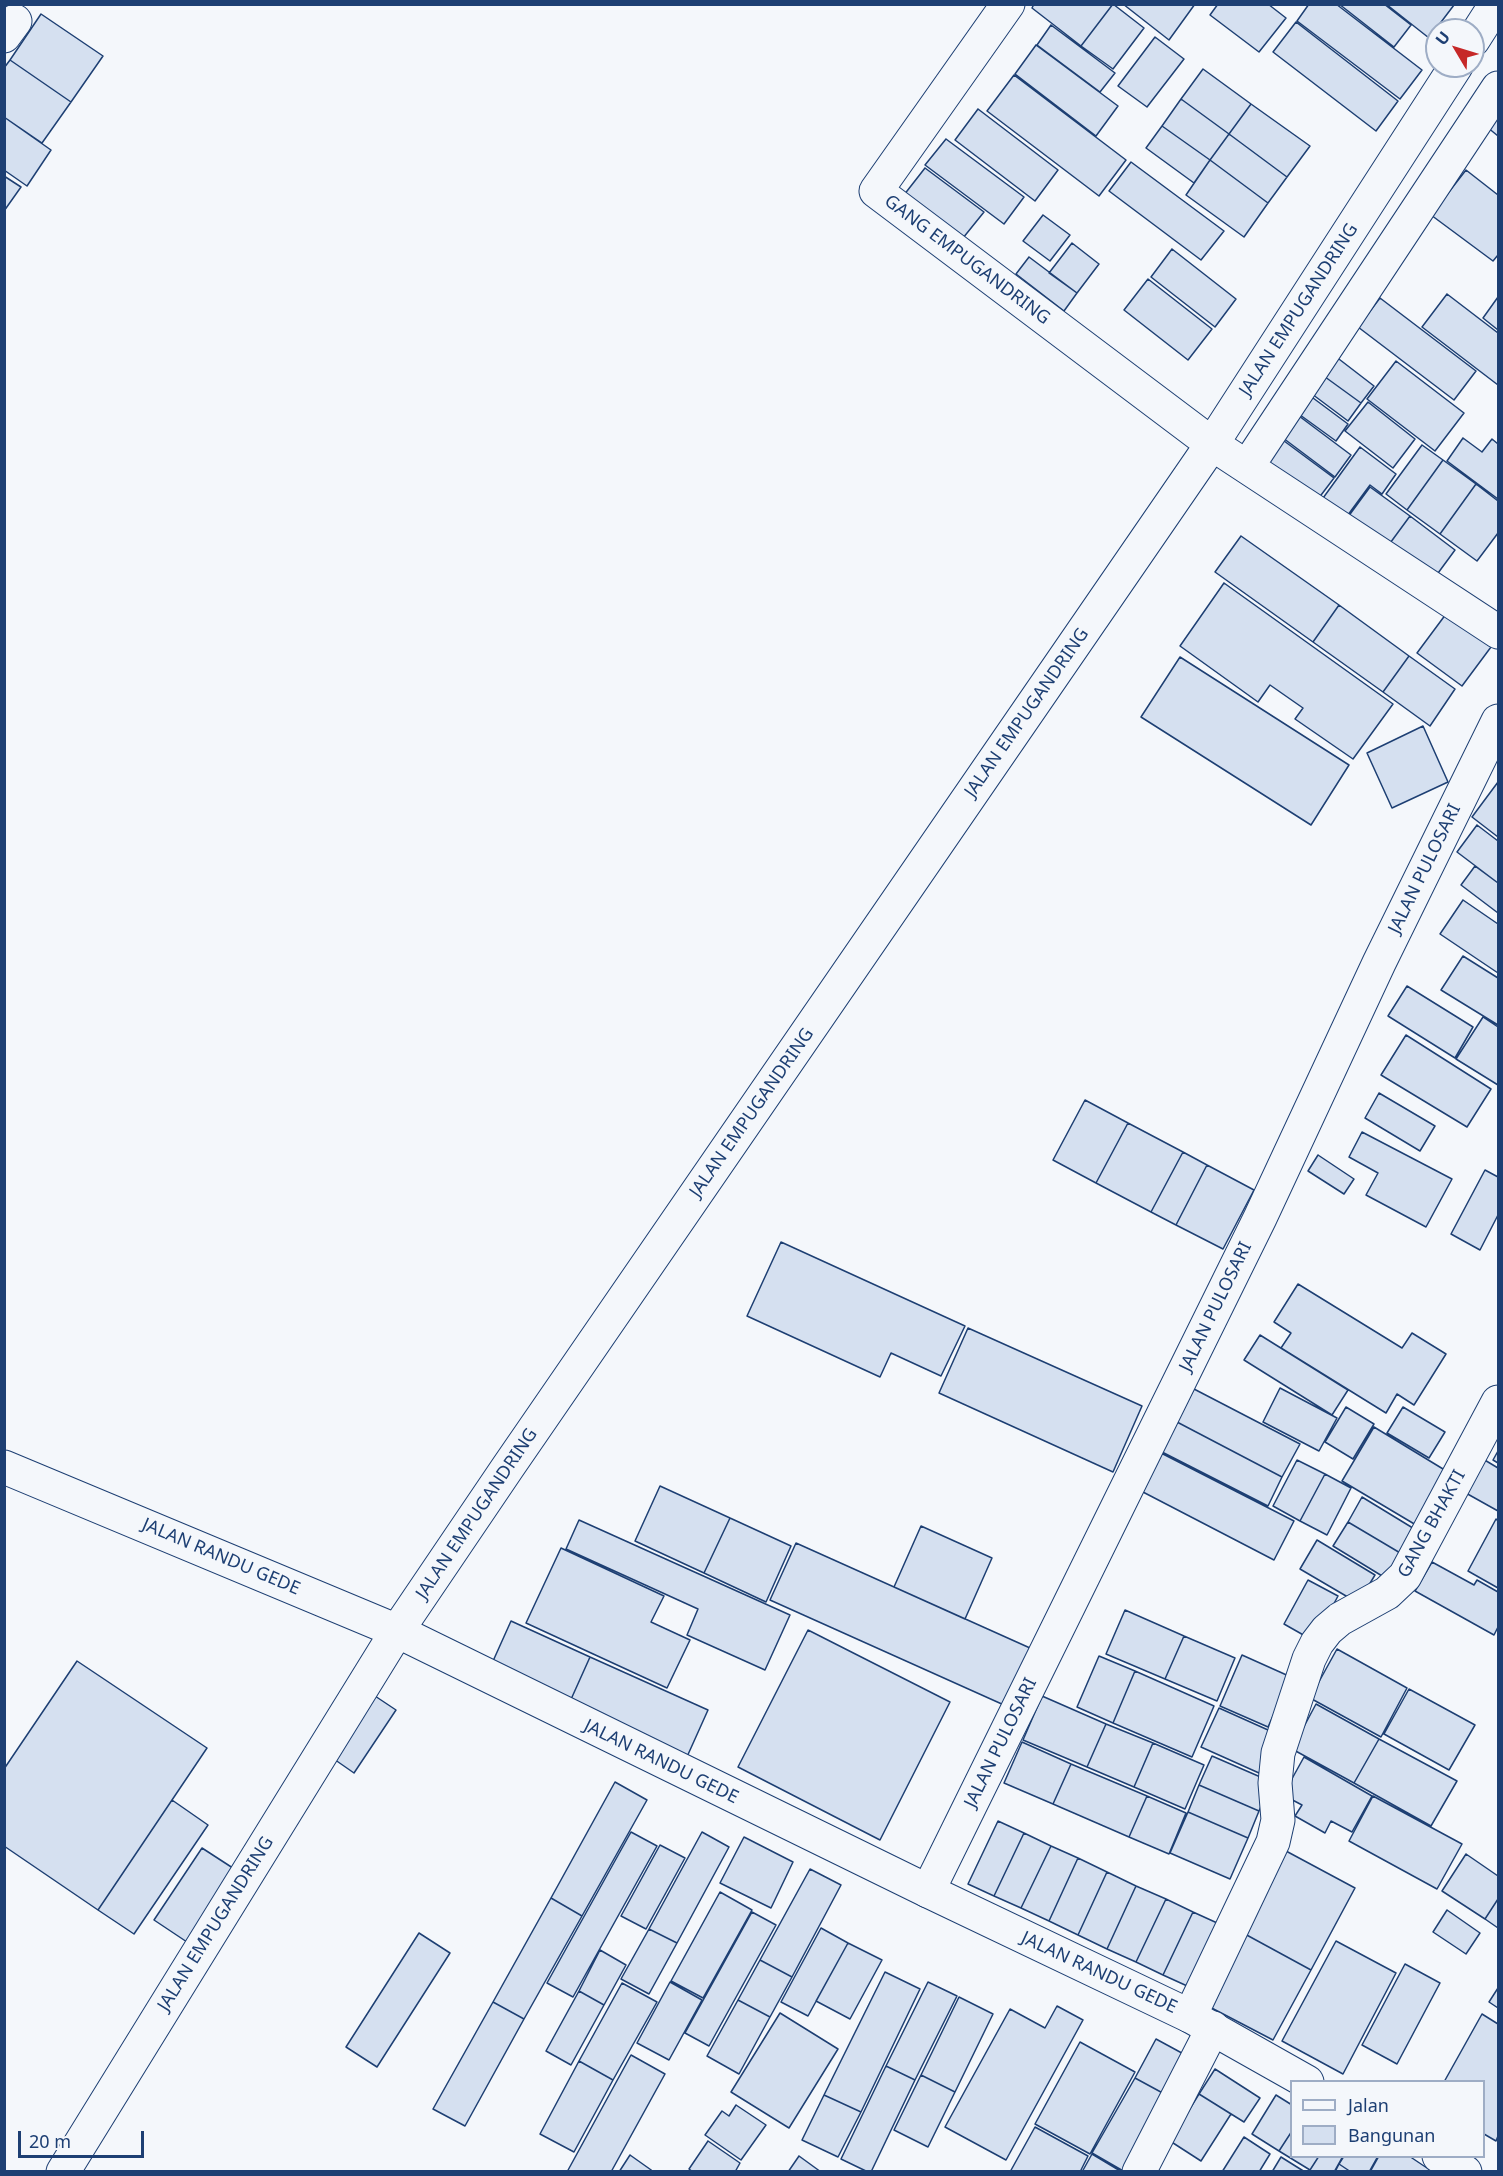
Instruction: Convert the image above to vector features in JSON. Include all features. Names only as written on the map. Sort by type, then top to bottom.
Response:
[{"type":"street","name":"GANG EMPUGANDRING","points":[[1008,4],[876,191],[1232,457]]},
{"type":"street","points":[[1485,21],[1496,4]]},
{"type":"street","name":"JALAN EMPUGANDRING","points":[[63,2172],[416,1641],[515,1457],[1232,457],[1447,129],[1454,78]]},
{"type":"street","points":[[1498,88],[1447,129],[1232,457],[1498,632]]},
{"type":"street","name":"JALAN PULOSARI","points":[[928,1892],[1260,1218],[1379,963],[1498,721]]},
{"type":"street","name":"GANG BHAKTI","points":[[1139,2172],[1273,1842],[1278,1820],[1275,1767],[1279,1747],[1309,1659],[1327,1630],[1340,1619],[1387,1593],[1406,1576],[1498,1402]]},
{"type":"street","name":"JALAN RANDU GEDE","points":[[4,1467],[416,1641],[928,1892],[1201,2022],[1303,2080]]},
{"type":"street","points":[[1441,2158],[1465,2172]]},
{"type":"building","points":[[1034,4],[1113,4],[1081,46],[1032,8]]},
{"type":"building","points":[[1113,4],[1144,28],[1113,69],[1081,46]]},
{"type":"building","points":[[1123,4],[1195,4],[1169,40]]},
{"type":"building","points":[[1218,4],[1268,4],[1286,18],[1259,52],[1210,15]]},
{"type":"building","points":[[1309,4],[1336,4],[1422,70],[1400,99],[1297,21]]},
{"type":"building","points":[[1339,4],[1384,4],[1411,25],[1394,47]]},
{"type":"building","points":[[1386,4],[1453,4],[1444,18],[1425,18],[1425,35]]},
{"type":"building","points":[[41,14],[103,56],[71,102],[10,60]]},
{"type":"building","points":[[1296,22],[1398,101],[1376,131],[1273,52]]},
{"type":"building","points":[[1051,25],[1115,73],[1100,92],[1037,45]]},
{"type":"building","points":[[1155,37],[1184,59],[1147,107],[1118,86]]},
{"type":"building","points":[[1036,45],[1118,106],[1096,136],[1015,74]]},
{"type":"building","points":[[10,60],[71,102],[42,143],[4,117],[4,68]]},
{"type":"building","points":[[1203,69],[1251,104],[1229,134],[1181,99]]},
{"type":"building","points":[[1014,75],[1126,160],[1099,196],[987,111]]},
{"type":"building","points":[[1181,99],[1229,134],[1210,160],[1162,126]]},
{"type":"building","points":[[1251,104],[1310,146],[1287,177],[1229,134]]},
{"type":"building","points":[[978,109],[1058,170],[1035,201],[955,140]]},
{"type":"building","points":[[1498,111],[1498,136],[1487,127]]},
{"type":"building","points":[[4,117],[51,150],[27,186],[4,170]]},
{"type":"building","points":[[1162,126],[1210,160],[1194,183],[1146,148]]},
{"type":"building","points":[[1229,134],[1287,177],[1268,203],[1210,160]]},
{"type":"building","points":[[946,139],[1024,197],[1004,224],[925,165]]},
{"type":"building","points":[[1210,160],[1268,203],[1244,237],[1186,195]]},
{"type":"building","points":[[1131,162],[1224,231],[1201,260],[1109,191]]},
{"type":"building","points":[[925,168],[984,212],[963,238],[900,200]]},
{"type":"building","points":[[1466,170],[1498,195],[1498,255],[1493,261],[1431,215]]},
{"type":"building","points":[[4,176],[21,187],[4,211]]},
{"type":"building","points":[[1043,215],[1070,235],[1050,261],[1023,241]]},
{"type":"building","points":[[1072,243],[1099,264],[1077,293],[1049,273]]},
{"type":"building","points":[[1172,249],[1236,299],[1215,327],[1151,277]]},
{"type":"building","points":[[1029,257],[1077,293],[1064,311],[1016,274]]},
{"type":"building","points":[[1148,279],[1212,329],[1188,360],[1124,310]]},
{"type":"building","points":[[1447,294],[1498,333],[1498,385],[1422,327]]},
{"type":"building","points":[[1498,297],[1498,330],[1483,318]]},
{"type":"building","points":[[1380,298],[1476,371],[1454,400],[1358,327]]},
{"type":"building","points":[[1335,356],[1374,386],[1361,403],[1321,374]]},
{"type":"building","points":[[1396,361],[1464,413],[1435,451],[1367,399]]},
{"type":"building","points":[[1321,374],[1361,403],[1348,421],[1308,391]]},
{"type":"building","points":[[1309,395],[1348,424],[1336,441],[1296,412]]},
{"type":"building","points":[[1368,402],[1415,439],[1393,468],[1345,431]]},
{"type":"building","points":[[1295,413],[1351,455],[1335,477],[1279,435]]},
{"type":"building","points":[[1276,435],[1334,478],[1315,503],[1258,460]]},
{"type":"building","points":[[1463,438],[1482,452],[1492,439],[1498,444],[1498,499],[1447,461]]},
{"type":"building","points":[[1422,445],[1443,460],[1407,510],[1386,494]]},
{"type":"building","points":[[1360,447],[1396,474],[1382,494],[1370,485],[1342,523],[1318,505]]},
{"type":"building","points":[[1443,460],[1476,484],[1440,534],[1407,510]]},
{"type":"building","points":[[1476,484],[1498,501],[1498,533],[1477,561],[1440,534]]},
{"type":"building","points":[[1370,487],[1410,516],[1385,550],[1345,521]]},
{"type":"building","points":[[1410,516],[1455,550],[1430,584],[1385,550]]},
{"type":"building","points":[[1241,536],[1339,605],[1313,642],[1215,572]]},
{"type":"building","points":[[1224,583],[1393,704],[1353,759],[1295,719],[1303,708],[1270,685],[1258,702],[1180,646]]},
{"type":"building","points":[[1339,605],[1409,656],[1383,692],[1313,642]]},
{"type":"building","points":[[1446,614],[1491,647],[1462,686],[1417,653]]},
{"type":"building","points":[[1409,656],[1455,689],[1430,726],[1383,692]]},
{"type":"building","points":[[1180,657],[1349,765],[1311,825],[1141,717]]},
{"type":"building","points":[[1423,726],[1448,782],[1392,808],[1367,753]]},
{"type":"building","points":[[1498,782],[1498,837],[1472,817]]},
{"type":"building","points":[[1477,825],[1498,841],[1498,883],[1457,852]]},
{"type":"building","points":[[1475,866],[1498,883],[1498,913],[1461,885]]},
{"type":"building","points":[[1463,900],[1498,924],[1498,973],[1440,934]]},
{"type":"building","points":[[1463,956],[1498,978],[1498,1025],[1441,990]]},
{"type":"building","points":[[1407,986],[1473,1027],[1455,1058],[1388,1016]]},
{"type":"building","points":[[1483,1017],[1498,1027],[1498,1085],[1456,1059]]},
{"type":"building","points":[[1406,1035],[1491,1089],[1467,1127],[1381,1075]]},
{"type":"building","points":[[1379,1093],[1435,1126],[1420,1151],[1365,1118]]},
{"type":"building","points":[[1085,1100],[1128,1123],[1096,1183],[1053,1160]]},
{"type":"building","points":[[1128,1123],[1183,1152],[1151,1212],[1096,1183]]},
{"type":"building","points":[[1362,1132],[1452,1179],[1426,1227],[1366,1195],[1378,1173],[1349,1157]]},
{"type":"building","points":[[1183,1152],[1207,1165],[1176,1225],[1151,1212]]},
{"type":"building","points":[[1318,1155],[1354,1179],[1344,1194],[1308,1171]]},
{"type":"building","points":[[1207,1165],[1254,1190],[1223,1249],[1176,1225]]},
{"type":"building","points":[[1485,1170],[1498,1177],[1498,1215],[1480,1250],[1451,1234]]},
{"type":"building","points":[[781,1242],[965,1326],[941,1376],[891,1353],[880,1377],[747,1316]]},
{"type":"building","points":[[1298,1284],[1402,1348],[1412,1333],[1446,1354],[1414,1405],[1397,1394],[1386,1413],[1281,1348],[1291,1333],[1274,1322]]},
{"type":"building","points":[[968,1328],[1142,1406],[1113,1472],[939,1393]]},
{"type":"building","points":[[1260,1335],[1348,1390],[1332,1415],[1244,1360]]},
{"type":"building","points":[[1280,1388],[1337,1418],[1319,1451],[1263,1422]]},
{"type":"building","points":[[1194,1389],[1300,1444],[1282,1477],[1177,1422]]},
{"type":"building","points":[[1346,1407],[1374,1424],[1353,1459],[1325,1442]]},
{"type":"building","points":[[1403,1407],[1445,1432],[1429,1458],[1387,1433]]},
{"type":"building","points":[[1177,1422],[1282,1477],[1268,1506],[1162,1452]]},
{"type":"building","points":[[1374,1427],[1448,1472],[1416,1525],[1342,1481]]},
{"type":"building","points":[[1498,1451],[1498,1463],[1493,1460]]},
{"type":"building","points":[[1161,1453],[1294,1521],[1274,1560],[1141,1491]]},
{"type":"building","points":[[1483,1459],[1498,1468],[1498,1511],[1464,1492]]},
{"type":"building","points":[[1297,1460],[1325,1474],[1300,1521],[1273,1506]]},
{"type":"building","points":[[1325,1474],[1351,1488],[1327,1535],[1300,1521]]},
{"type":"building","points":[[660,1486],[730,1518],[704,1573],[635,1541]]},
{"type":"building","points":[[1362,1497],[1421,1533],[1407,1557],[1348,1522]]},
{"type":"building","points":[[730,1518],[791,1546],[766,1602],[704,1573]]},
{"type":"building","points":[[1496,1519],[1498,1521],[1498,1588],[1468,1571]]},
{"type":"building","points":[[579,1520],[790,1615],[765,1670],[687,1635],[698,1609],[566,1549]]},
{"type":"building","points":[[1348,1522],[1407,1557],[1392,1582],[1333,1546]]},
{"type":"building","points":[[921,1526],[992,1558],[965,1619],[894,1587]]},
{"type":"building","points":[[1317,1540],[1375,1575],[1358,1603],[1300,1569]]},
{"type":"building","points":[[796,1543],[1030,1648],[1004,1705],[770,1600]]},
{"type":"building","points":[[561,1548],[664,1596],[651,1622],[690,1640],[667,1688],[526,1623]]},
{"type":"building","points":[[1432,1562],[1474,1585],[1477,1580],[1498,1592],[1498,1627],[1494,1635],[1415,1591]]},
{"type":"building","points":[[1308,1580],[1338,1596],[1314,1641],[1284,1624]]},
{"type":"building","points":[[1125,1610],[1184,1636],[1165,1679],[1106,1654]]},
{"type":"building","points":[[511,1621],[590,1657],[568,1706],[489,1670]]},
{"type":"building","points":[[808,1630],[950,1702],[880,1840],[738,1767]]},
{"type":"building","points":[[1184,1636],[1235,1658],[1217,1701],[1165,1679]]},
{"type":"building","points":[[1337,1649],[1407,1688],[1381,1737],[1310,1698]]},
{"type":"building","points":[[1242,1655],[1291,1677],[1268,1727],[1220,1706]]},
{"type":"building","points":[[1099,1656],[1135,1671],[1113,1723],[1077,1707]]},
{"type":"building","points":[[590,1657],[708,1710],[686,1759],[568,1706]]},
{"type":"building","points":[[77,1661],[207,1748],[98,1910],[4,1846],[4,1769]]},
{"type":"building","points":[[1135,1671],[1214,1706],[1192,1757],[1113,1723]]},
{"type":"building","points":[[1409,1689],[1475,1725],[1449,1770],[1384,1734]]},
{"type":"building","points":[[372,1694],[396,1710],[354,1773],[331,1757]]},
{"type":"building","points":[[1042,1696],[1106,1724],[1087,1767],[1023,1740]]},
{"type":"building","points":[[1316,1704],[1379,1739],[1354,1783],[1292,1749]]},
{"type":"building","points":[[1219,1708],[1277,1734],[1259,1773],[1201,1747]]},
{"type":"building","points":[[1106,1724],[1153,1743],[1134,1787],[1087,1767]]},
{"type":"building","points":[[1379,1739],[1457,1781],[1431,1826],[1354,1783]]},
{"type":"building","points":[[1022,1742],[1071,1764],[1053,1804],[1004,1783]]},
{"type":"building","points":[[1153,1743],[1204,1765],[1185,1809],[1134,1787]]},
{"type":"building","points":[[1212,1756],[1272,1782],[1259,1811],[1199,1785]]},
{"type":"building","points":[[1304,1757],[1372,1796],[1352,1832],[1331,1821],[1325,1833],[1295,1816],[1302,1805],[1283,1795]]},
{"type":"building","points":[[1071,1764],[1147,1796],[1129,1837],[1053,1804]]},
{"type":"building","points":[[615,1782],[647,1800],[582,1916],[551,1898]]},
{"type":"building","points":[[1199,1785],[1259,1811],[1248,1838],[1188,1812]]},
{"type":"building","points":[[1147,1796],[1186,1813],[1169,1854],[1129,1837]]},
{"type":"building","points":[[1373,1796],[1462,1844],[1437,1889],[1349,1841]]},
{"type":"building","points":[[172,1800],[208,1825],[134,1934],[98,1910]]},
{"type":"building","points":[[1188,1812],[1248,1838],[1230,1879],[1170,1853]]},
{"type":"building","points":[[998,1821],[1024,1833],[994,1896],[968,1884]]},
{"type":"building","points":[[631,1832],[657,1846],[573,1997],[547,1983]]},
{"type":"building","points":[[702,1832],[729,1847],[677,1943],[649,1929]]},
{"type":"building","points":[[1024,1833],[1051,1846],[1021,1908],[994,1896]]},
{"type":"building","points":[[744,1837],[793,1862],[771,1908],[720,1883]]},
{"type":"building","points":[[660,1845],[685,1858],[646,1929],[621,1916]]},
{"type":"building","points":[[1051,1846],[1078,1858],[1049,1921],[1021,1908]]},
{"type":"building","points":[[202,1848],[239,1872],[190,1944],[154,1920]]},
{"type":"building","points":[[1286,1851],[1355,1888],[1311,1970],[1243,1933]]},
{"type":"building","points":[[1466,1854],[1498,1876],[1498,1899],[1485,1919],[1442,1891]]},
{"type":"building","points":[[1078,1858],[1107,1872],[1078,1935],[1049,1921]]},
{"type":"building","points":[[810,1869],[841,1885],[792,1977],[760,1960]]},
{"type":"building","points":[[1107,1872],[1136,1886],[1107,1949],[1078,1935]]},
{"type":"building","points":[[1136,1886],[1166,1899],[1136,1962],[1107,1949]]},
{"type":"building","points":[[720,1892],[752,1910],[703,1998],[671,1981]]},
{"type":"building","points":[[551,1898],[582,1916],[524,2019],[493,2002]]},
{"type":"building","points":[[1166,1899],[1193,1912],[1163,1975],[1136,1962]]},
{"type":"building","points":[[1498,1899],[1498,1928],[1485,1919]]},
{"type":"building","points":[[1447,1910],[1480,1933],[1466,1954],[1433,1932]]},
{"type":"building","points":[[752,1912],[776,1925],[709,2046],[685,2033]]},
{"type":"building","points":[[1193,1912],[1226,1927],[1196,1990],[1163,1975]]},
{"type":"building","points":[[821,1928],[848,1943],[808,2016],[781,2002]]},
{"type":"building","points":[[649,1929],[677,1943],[649,1994],[621,1979]]},
{"type":"building","points":[[419,1933],[450,1953],[377,2067],[346,2047]]},
{"type":"building","points":[[1243,1933],[1311,1970],[1273,2040],[1204,2004]]},
{"type":"building","points":[[1336,1941],[1396,1973],[1343,2074],[1282,2041]]},
{"type":"building","points":[[848,1943],[882,1960],[850,2019],[816,2001]]},
{"type":"building","points":[[600,1950],[626,1965],[604,2005],[579,1991]]},
{"type":"building","points":[[760,1960],[792,1977],[770,2017],[738,2000]]},
{"type":"building","points":[[1405,1964],[1440,1983],[1397,2064],[1362,2045]]},
{"type":"building","points":[[885,1972],[920,1989],[861,2112],[824,2095]]},
{"type":"building","points":[[670,1982],[702,2000],[669,2060],[637,2043]]},
{"type":"building","points":[[928,1982],[957,1996],[915,2080],[886,2066]]},
{"type":"building","points":[[622,1983],[657,2002],[613,2080],[579,2061]]},
{"type":"building","points":[[1498,1988],[1498,2008],[1489,2002]]},
{"type":"building","points":[[579,1991],[604,2005],[571,2065],[546,2051]]},
{"type":"building","points":[[959,1997],[993,2014],[955,2092],[921,2075]]},
{"type":"building","points":[[738,2000],[770,2017],[739,2074],[707,2056]]},
{"type":"building","points":[[493,2002],[524,2019],[465,2126],[433,2109]]},
{"type":"building","points":[[1057,2006],[1083,2020],[1006,2160],[945,2127],[1010,2009],[1045,2028]]},
{"type":"building","points":[[780,2013],[838,2049],[789,2128],[731,2092]]},
{"type":"building","points":[[1482,2014],[1498,2024],[1498,2136],[1496,2141],[1485,2135],[1485,2080],[1445,2080]]},
{"type":"building","points":[[1156,2039],[1191,2058],[1170,2097],[1135,2078]]},
{"type":"building","points":[[1080,2042],[1135,2072],[1090,2154],[1035,2124]]},
{"type":"building","points":[[631,2055],[665,2074],[611,2172],[567,2172]]},
{"type":"building","points":[[579,2061],[613,2080],[574,2152],[540,2134]]},
{"type":"building","points":[[886,2066],[915,2080],[871,2172],[868,2172],[841,2159]]},
{"type":"building","points":[[1215,2069],[1260,2098],[1244,2122],[1199,2094]]},
{"type":"building","points":[[921,2075],[955,2092],[928,2147],[894,2130]]},
{"type":"building","points":[[1135,2078],[1170,2097],[1125,2172],[1092,2153]]},
{"type":"building","points":[[1199,2094],[1231,2114],[1201,2161],[1170,2141]]},
{"type":"building","points":[[824,2095],[861,2112],[838,2157],[802,2140]]},
{"type":"building","points":[[1276,2095],[1290,2104],[1290,2134],[1279,2151],[1252,2134]]},
{"type":"building","points":[[736,2105],[766,2125],[741,2160],[705,2135],[722,2111],[729,2116]]},
{"type":"building","points":[[1035,2127],[1088,2156],[1080,2172],[1010,2172]]},
{"type":"building","points":[[1290,2134],[1290,2158],[1279,2151]]},
{"type":"building","points":[[1244,2137],[1270,2154],[1259,2172],[1222,2172]]},
{"type":"building","points":[[708,2141],[740,2163],[735,2172],[693,2172],[689,2169]]},
{"type":"building","points":[[1092,2154],[1122,2172],[1082,2172]]},
{"type":"building","points":[[630,2155],[654,2172],[619,2172]]},
{"type":"building","points":[[799,2156],[821,2172],[788,2172]]},
{"type":"building","points":[[1281,2157],[1305,2172],[1272,2172]]},
{"type":"building","points":[[1290,2158],[1318,2158],[1310,2170]]},
{"type":"building","points":[[1318,2158],[1342,2158],[1334,2172],[1312,2172],[1310,2170]]},
{"type":"building","points":[[1343,2158],[1377,2158],[1369,2172],[1351,2172],[1339,2164]]},
{"type":"building","points":[[1378,2158],[1412,2158],[1433,2172],[1370,2172]]},
{"type":"building","points":[[1339,2164],[1351,2172],[1335,2172]]}]
